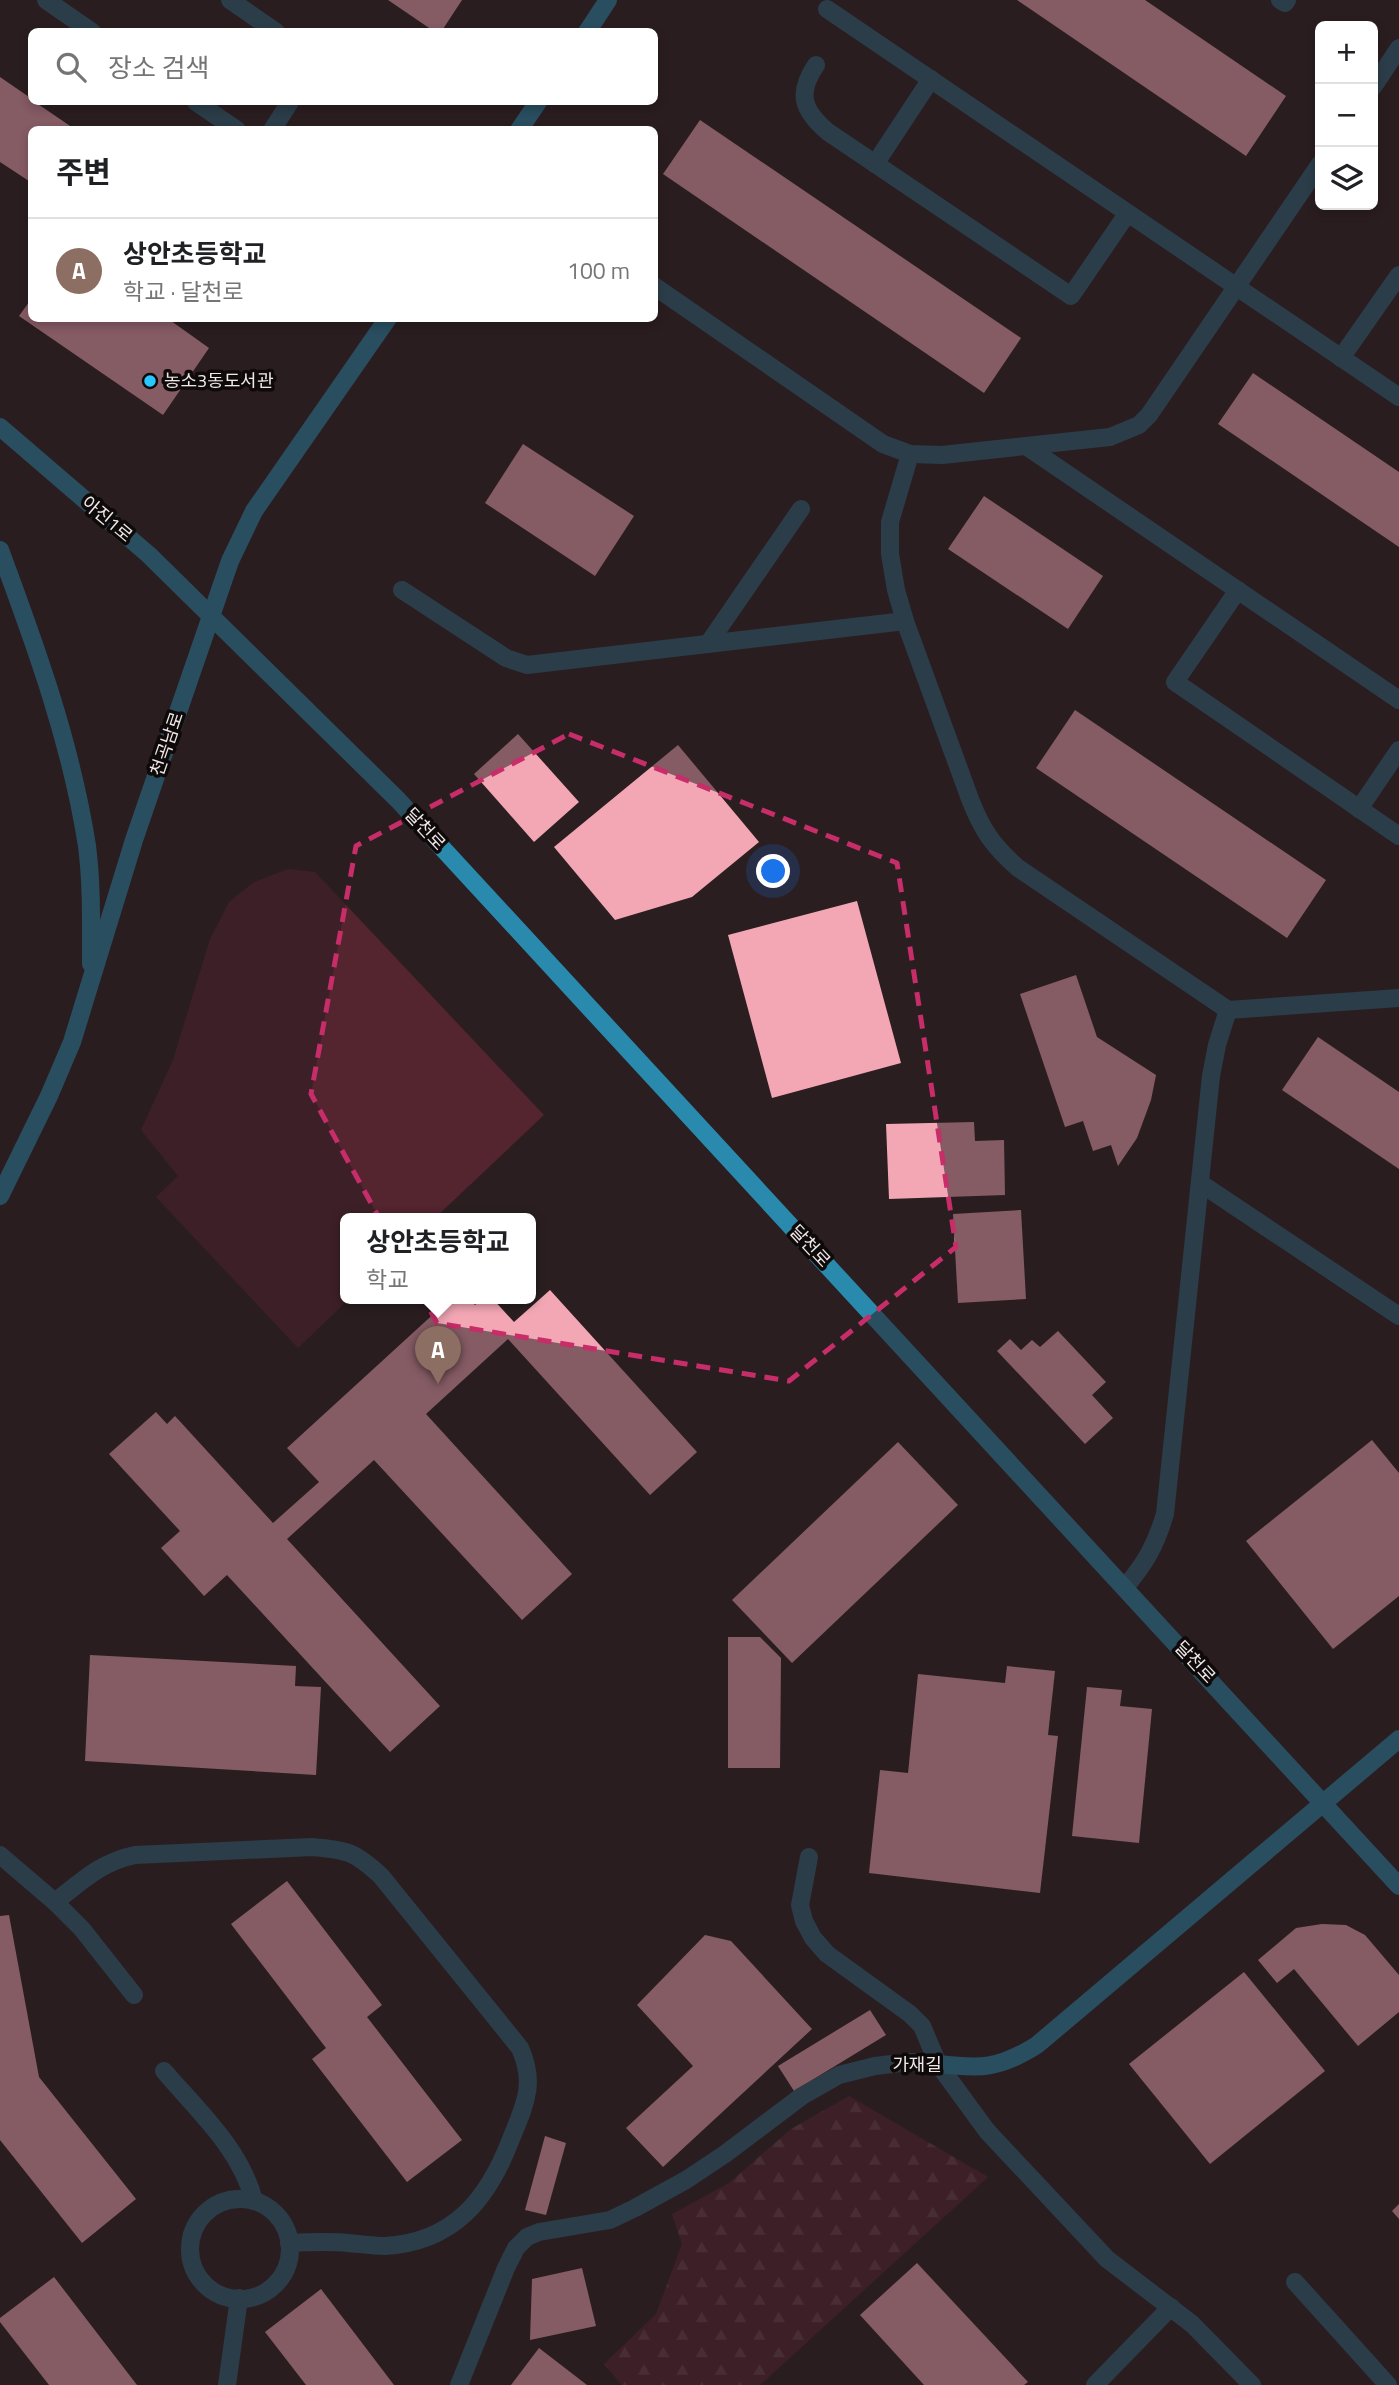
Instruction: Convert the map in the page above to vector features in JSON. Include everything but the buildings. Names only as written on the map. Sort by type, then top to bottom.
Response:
[{"type":"street","points":[[46,0],[86,28]]},
{"type":"street","points":[[230,0],[270,28]]},
{"type":"street","points":[[590,28],[608,0]]},
{"type":"street","points":[[1280,0],[1285,3],[1287,0]]},
{"type":"street","points":[[827,9],[1399,397]]},
{"type":"street","points":[[1375,84],[1399,48]]},
{"type":"street","points":[[816,65],[807,79],[803,95],[815,121],[1071,296],[1127,214]]},
{"type":"street","points":[[875,164],[931,79]]},
{"type":"street","points":[[200,105],[231,126]]},
{"type":"street","points":[[275,126],[288,105]]},
{"type":"street","points":[[522,126],[536,105]]},
{"type":"street","points":[[658,289],[883,444],[911,454],[942,455],[1110,437],[1139,425],[1161,400],[1315,171]]},
{"type":"street","points":[[1341,358],[1399,275]]},
{"type":"street","name":"천곡남로","points":[[0,1196],[72,1042],[134,840],[230,561],[254,511],[385,322]]},
{"type":"street","name":"아진1로","points":[[0,427],[149,555],[212,615]]},
{"type":"street","points":[[1026,446],[1399,700]]},
{"type":"street","points":[[911,454],[890,522],[890,554],[905,621],[982,828],[997,849],[1018,868],[1228,1010],[1399,998]]},
{"type":"street","points":[[708,644],[801,509]]},
{"type":"street","points":[[0,550],[43,668],[76,782],[87,849],[90,888],[90,989]]},
{"type":"street","points":[[402,590],[506,658],[527,664],[905,621]]},
{"type":"street","points":[[1238,590],[1174,682],[1399,836]]},
{"type":"street","name":"달천로","points":[[212,615],[398,800],[1399,1886]]},
{"type":"street","points":[[1359,808],[1399,750]]},
{"type":"street","points":[[1125,1587],[1142,1567],[1157,1540],[1165,1514],[1210,1076],[1228,1010]]},
{"type":"street","points":[[1200,1183],[1399,1316]]},
{"type":"street","name":"가재길","points":[[459,2385],[506,2268],[516,2248],[527,2237],[610,2220],[635,2208],[686,2180],[802,2096],[839,2075],[874,2066],[909,2062],[966,2067],[990,2066],[1014,2059],[1037,2046],[1399,1739]]},
{"type":"street","points":[[55,1902],[93,1871],[114,1859],[135,1854],[312,1847],[340,1849],[360,1856],[381,1876],[520,2048],[527,2064],[527,2099],[500,2167],[486,2190],[466,2213],[443,2231],[417,2242],[383,2246],[317,2241],[289,2243]]},
{"type":"street","points":[[0,1855],[82,1929],[134,1995]]},
{"type":"street","points":[[809,1857],[800,1905],[804,1921],[827,1954],[910,2014],[922,2026],[938,2064],[987,2131],[1107,2259],[1171,2307],[1223,2353],[1252,2385]]},
{"type":"street","points":[[164,2071],[239,2159],[249,2180],[254,2201]]},
{"type":"street","points":[[238,2198],[270,2208],[281,2220],[289,2243],[286,2269],[277,2283],[263,2293],[247,2298],[230,2298],[215,2292],[202,2282],[190,2253],[191,2236],[197,2221],[222,2201],[238,2198]]},
{"type":"street","points":[[1295,2282],[1388,2385]]},
{"type":"street","points":[[227,2385],[239,2298]]},
{"type":"street","points":[[1095,2385],[1171,2307]]},
{"type":"highlighted area","points":[[569,734],[897,863],[956,1247],[789,1381],[437,1323],[311,1094],[356,846]]},
{"type":"green space","points":[[288,869],[315,872],[544,1115],[440,1213],[340,1213],[340,1304],[344,1304],[298,1348],[156,1197],[178,1176],[141,1130],[173,1060],[210,939],[229,902],[254,882]]},
{"type":"green space","points":[[849,2096],[988,2177],[760,2385],[622,2385],[604,2364],[656,2314],[682,2244],[672,2214],[729,2183],[791,2129]]},
{"type":"place","name":"농소3동도서관","points":[[150,381]]},
{"type":"place","name":"상안초등학교","points":[[438,1384]]}]
